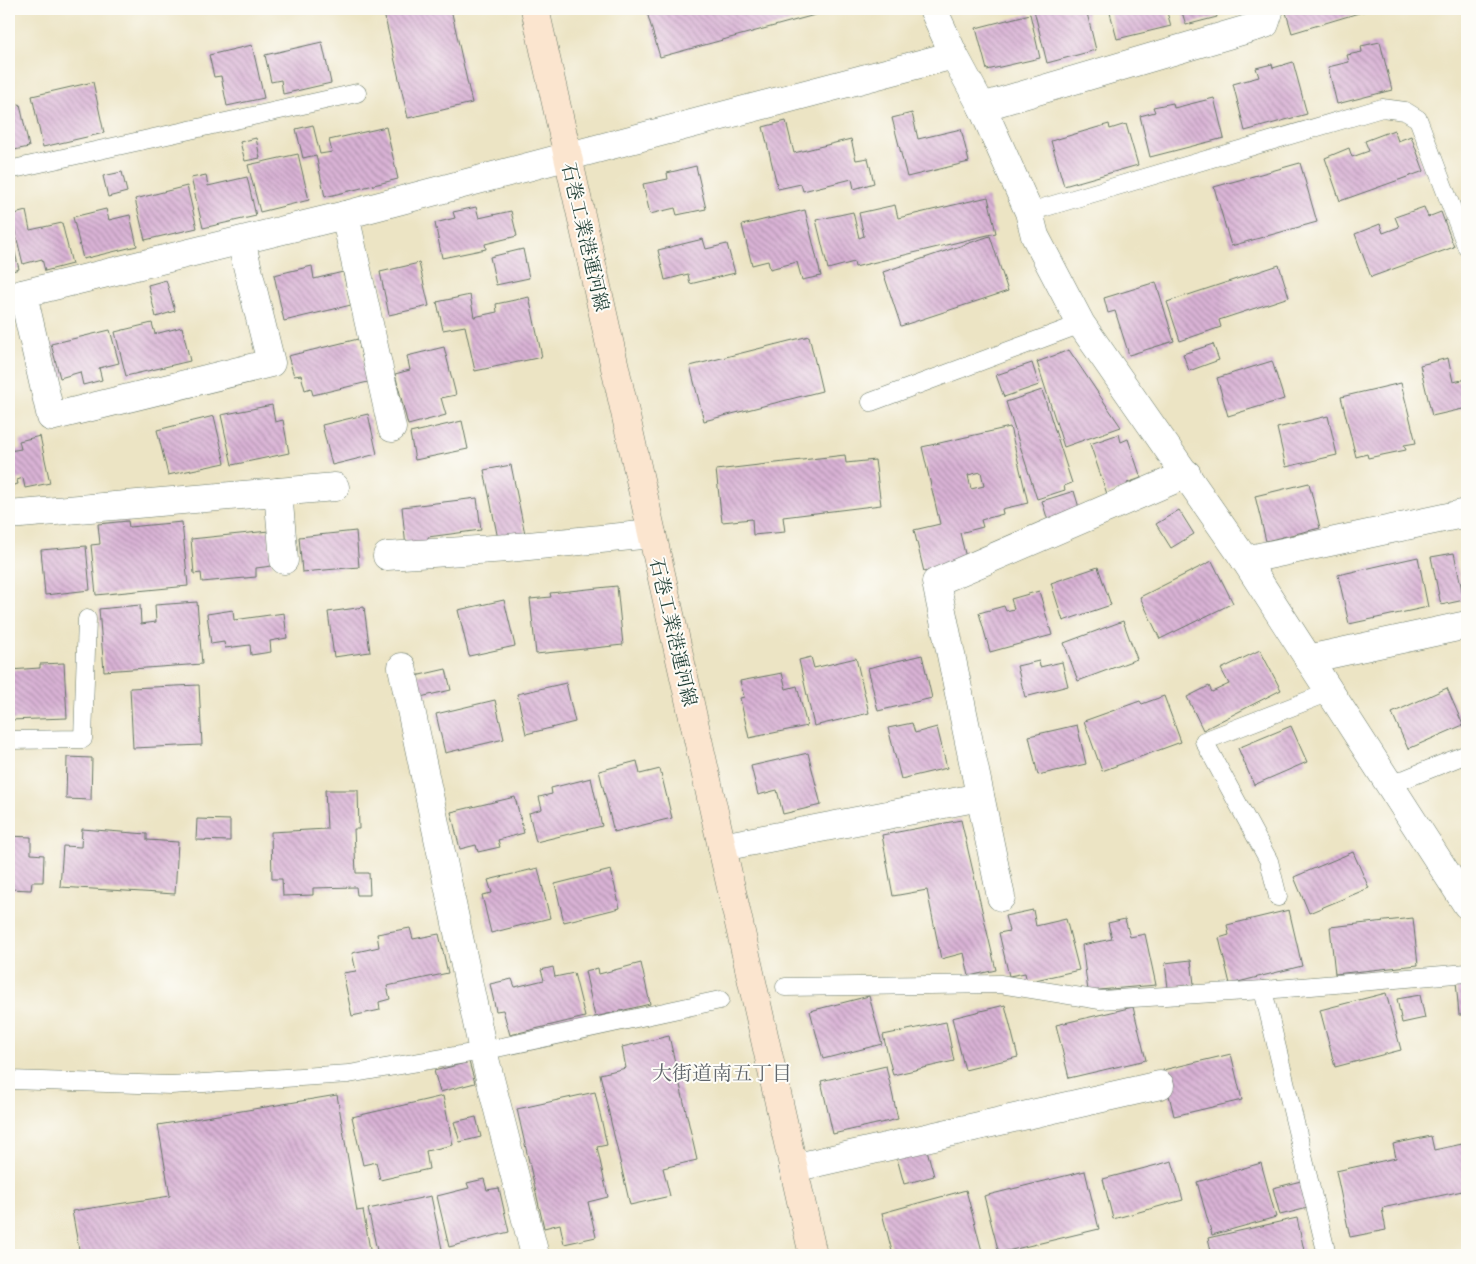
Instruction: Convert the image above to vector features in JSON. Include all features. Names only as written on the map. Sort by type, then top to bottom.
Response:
[{"type":"street","name":"石巻工業港運河線","points":[[535,9],[813,1255]]},
{"type":"street","points":[[933,9],[954,55],[982,107],[1029,212],[1035,236],[1081,324],[1245,560],[1467,905]]},
{"type":"street","points":[[982,107],[1265,24],[1268,9]]},
{"type":"street","points":[[241,241],[271,363],[51,417],[16,296],[345,215],[954,55]]},
{"type":"street","points":[[345,215],[392,428]]},
{"type":"street","points":[[1001,897],[936,582],[1187,474]]},
{"type":"street","points":[[9,515],[335,487]]},
{"type":"street","points":[[278,492],[284,560]]},
{"type":"street","points":[[1245,560],[1467,513]]},
{"type":"street","points":[[386,556],[508,548],[652,534]]},
{"type":"street","points":[[1308,659],[1467,625]]},
{"type":"street","points":[[402,668],[483,1051],[535,1255]]},
{"type":"street","points":[[722,847],[980,798]]},
{"type":"street","points":[[793,1168],[1160,1085]]},
{"type":"lane","points":[[9,170],[357,93]]},
{"type":"lane","points":[[1029,212],[1382,108],[1405,111],[1418,119],[1467,248]]},
{"type":"lane","points":[[871,402],[1081,324]]},
{"type":"lane","points":[[9,740],[84,739],[87,619]]},
{"type":"lane","points":[[1278,897],[1269,861],[1204,742],[1330,692]]},
{"type":"lane","points":[[1390,785],[1467,754]]},
{"type":"lane","points":[[785,987],[1000,984],[1100,1000],[1263,990],[1467,973]]},
{"type":"lane","points":[[1263,990],[1327,1255]]},
{"type":"lane","points":[[9,1080],[171,1085],[349,1074],[483,1051],[720,1000]]},
{"type":"building","points":[[383,9],[451,9],[472,103],[408,118]]},
{"type":"building","points":[[646,9],[837,9],[660,57]]},
{"type":"building","points":[[1086,9],[1096,50],[1047,63],[1034,10]]},
{"type":"building","points":[[1109,9],[1166,9],[1171,26],[1117,39]]},
{"type":"building","points":[[1181,9],[1215,9],[1217,17],[1186,25]]},
{"type":"building","points":[[1285,9],[1372,9],[1292,33]]},
{"type":"building","points":[[1030,14],[1040,58],[987,70],[976,28]]},
{"type":"building","points":[[322,42],[331,83],[283,94],[281,80],[271,82],[265,55]]},
{"type":"building","points":[[1380,42],[1392,90],[1337,104],[1328,67],[1349,62],[1347,55],[1362,52],[1361,46]]},
{"type":"building","points":[[252,45],[264,98],[227,106],[221,76],[214,77],[209,55]]},
{"type":"building","points":[[1293,62],[1307,114],[1245,131],[1233,84],[1259,77],[1256,68],[1272,64],[1273,68]]},
{"type":"building","points":[[93,82],[104,133],[43,147],[32,96]]},
{"type":"building","points":[[1214,98],[1224,138],[1150,157],[1140,116],[1155,112],[1153,107],[1173,103],[1174,108]]},
{"type":"building","points":[[20,104],[29,147],[9,151],[9,107]]},
{"type":"building","points":[[912,113],[918,139],[961,129],[969,162],[907,177],[892,118]]},
{"type":"building","points":[[786,121],[794,153],[851,139],[856,160],[868,158],[874,183],[854,189],[852,179],[803,191],[801,184],[778,189],[763,127]]},
{"type":"building","points":[[1109,124],[1110,129],[1126,124],[1138,165],[1064,186],[1051,141]]},
{"type":"building","points":[[313,125],[320,154],[332,152],[329,140],[386,127],[398,179],[325,197],[316,155],[303,158],[296,129]]},
{"type":"building","points":[[1394,130],[1398,141],[1411,136],[1424,171],[1340,201],[1325,158],[1349,148],[1352,157],[1369,151],[1365,141]]},
{"type":"building","points":[[256,138],[260,158],[245,161],[240,142]]},
{"type":"building","points":[[298,154],[309,200],[260,212],[248,165]]},
{"type":"building","points":[[1300,163],[1317,222],[1231,246],[1214,187]]},
{"type":"building","points":[[696,166],[706,209],[677,215],[675,208],[650,214],[643,184],[668,179],[667,173]]},
{"type":"building","points":[[122,172],[127,192],[108,197],[103,176]]},
{"type":"building","points":[[206,175],[208,186],[247,177],[256,216],[203,228],[191,178]]},
{"type":"building","points":[[187,186],[197,228],[145,240],[135,199]]},
{"type":"building","points":[[988,197],[996,233],[855,267],[854,262],[828,269],[816,220],[853,212],[859,238],[864,236],[859,213],[895,205],[898,218]]},
{"type":"building","points":[[476,207],[479,218],[511,211],[517,236],[485,244],[486,249],[442,258],[435,223],[455,218],[453,212]]},
{"type":"building","points":[[1424,207],[1428,217],[1441,212],[1454,247],[1371,277],[1355,234],[1380,224],[1383,233],[1399,227],[1395,217]]},
{"type":"building","points":[[106,209],[109,220],[130,215],[137,246],[83,259],[73,217]]},
{"type":"building","points":[[805,210],[821,276],[802,280],[797,262],[770,269],[768,261],[752,265],[742,225]]},
{"type":"building","points":[[26,211],[30,230],[62,223],[72,264],[45,271],[42,259],[23,264],[11,215]]},
{"type":"building","points":[[9,229],[19,269],[9,272]]},
{"type":"building","points":[[990,236],[1008,291],[901,326],[883,272]]},
{"type":"building","points":[[703,239],[706,249],[727,244],[735,273],[690,284],[688,274],[665,280],[658,250]]},
{"type":"building","points":[[523,249],[529,278],[496,285],[490,257]]},
{"type":"building","points":[[419,263],[429,306],[389,315],[380,272]]},
{"type":"building","points":[[1279,265],[1289,297],[1219,320],[1221,327],[1180,341],[1167,302]]},
{"type":"building","points":[[312,266],[314,279],[343,272],[351,305],[284,321],[274,275]]},
{"type":"building","points":[[166,280],[175,311],[156,317],[148,285]]},
{"type":"building","points":[[1156,282],[1174,341],[1129,355],[1115,311],[1108,313],[1104,298]]},
{"type":"building","points":[[470,295],[474,317],[497,312],[496,304],[529,297],[542,357],[475,371],[465,326],[443,330],[437,302]]},
{"type":"building","points":[[152,323],[155,334],[182,327],[190,361],[126,376],[115,332]]},
{"type":"building","points":[[110,330],[119,363],[99,368],[102,380],[83,385],[80,372],[60,378],[51,344]]},
{"type":"building","points":[[809,336],[822,391],[704,421],[690,366]]},
{"type":"building","points":[[358,339],[368,382],[313,395],[311,388],[305,390],[301,375],[294,376],[288,356]]},
{"type":"building","points":[[1213,344],[1219,360],[1189,371],[1183,354]]},
{"type":"building","points":[[444,347],[456,395],[441,398],[446,415],[408,425],[395,374],[410,370],[407,356]]},
{"type":"building","points":[[1069,350],[1121,427],[1064,447],[1037,362]]},
{"type":"building","points":[[1448,358],[1453,382],[1467,379],[1467,408],[1432,416],[1420,365]]},
{"type":"building","points":[[1272,361],[1284,399],[1228,416],[1217,378]]},
{"type":"building","points":[[1032,363],[1039,385],[1004,397],[996,375]]},
{"type":"building","points":[[1401,383],[1416,443],[1404,445],[1406,450],[1368,458],[1367,454],[1356,457],[1341,397]]},
{"type":"building","points":[[1042,390],[1072,483],[1064,486],[1065,490],[1037,499],[1006,402]]},
{"type":"building","points":[[272,405],[275,422],[283,420],[289,453],[232,465],[221,415]]},
{"type":"building","points":[[368,414],[377,454],[332,465],[322,425]]},
{"type":"building","points":[[214,416],[225,463],[168,475],[157,430]]},
{"type":"building","points":[[1328,416],[1337,455],[1286,467],[1277,428]]},
{"type":"building","points":[[462,421],[468,449],[415,460],[410,433]]},
{"type":"building","points":[[1010,427],[1028,503],[1002,509],[1003,514],[981,520],[983,527],[960,533],[967,562],[924,572],[914,530],[940,524],[922,447]],"holes":[[[981,472],[984,486],[971,489],[968,475]]]},
{"type":"building","points":[[1119,434],[1121,442],[1128,439],[1141,478],[1127,483],[1129,487],[1107,494],[1090,444]]},
{"type":"building","points":[[40,436],[50,483],[25,488],[23,478],[17,480],[18,484],[9,486],[9,451],[21,449],[19,441]]},
{"type":"building","points":[[845,455],[846,463],[875,460],[881,505],[783,517],[785,532],[753,535],[752,519],[722,522],[716,470]]},
{"type":"building","points":[[511,465],[525,534],[498,539],[484,470]]},
{"type":"building","points":[[1309,483],[1320,528],[1266,541],[1255,496]]},
{"type":"building","points":[[1074,491],[1080,511],[1048,521],[1042,501]]},
{"type":"building","points":[[477,498],[481,530],[428,537],[429,545],[406,548],[402,507]]},
{"type":"building","points":[[1179,510],[1194,534],[1171,548],[1156,524]]},
{"type":"building","points":[[128,521],[129,527],[182,522],[188,586],[96,595],[91,545],[100,544],[98,524]]},
{"type":"building","points":[[269,531],[272,566],[256,568],[256,577],[202,582],[201,573],[194,574],[191,539]]},
{"type":"building","points":[[356,531],[359,567],[302,572],[299,537]]},
{"type":"building","points":[[86,546],[90,590],[45,595],[41,550]]},
{"type":"building","points":[[1454,553],[1464,600],[1441,605],[1431,557]]},
{"type":"building","points":[[1418,557],[1428,607],[1349,624],[1338,575]]},
{"type":"building","points":[[1212,561],[1233,603],[1160,639],[1140,597]]},
{"type":"building","points":[[1098,567],[1111,605],[1063,621],[1051,583]]},
{"type":"building","points":[[617,586],[623,645],[536,654],[530,599],[551,597],[550,593]]},
{"type":"building","points":[[1039,591],[1052,635],[990,652],[979,613],[1004,606],[1006,611],[1014,609],[1011,599]]},
{"type":"building","points":[[504,600],[515,646],[469,656],[458,610]]},
{"type":"building","points":[[197,602],[202,664],[104,671],[99,609],[140,605],[141,624],[156,622],[155,605]]},
{"type":"building","points":[[364,607],[370,652],[334,657],[328,612]]},
{"type":"building","points":[[233,610],[234,620],[284,613],[287,638],[270,641],[271,652],[251,655],[250,645],[225,648],[224,642],[211,644],[207,614]]},
{"type":"building","points":[[1123,621],[1137,659],[1078,681],[1064,643]]},
{"type":"building","points":[[1260,650],[1281,690],[1203,730],[1187,697],[1209,686],[1212,692],[1229,684],[1221,669]]},
{"type":"building","points":[[922,655],[932,698],[878,711],[868,668]]},
{"type":"building","points":[[811,657],[814,668],[856,658],[869,713],[814,726],[799,660]]},
{"type":"building","points":[[1039,661],[1040,667],[1062,662],[1068,686],[1025,697],[1017,666]]},
{"type":"building","points":[[64,663],[67,718],[9,720],[9,670],[40,668],[40,664]]},
{"type":"building","points":[[446,669],[451,690],[416,698],[411,677]]},
{"type":"building","points":[[782,673],[786,689],[797,686],[807,726],[749,738],[740,698],[744,697],[740,681]]},
{"type":"building","points":[[566,683],[575,722],[526,734],[517,694]]},
{"type":"building","points":[[199,685],[202,745],[133,748],[130,688]]},
{"type":"building","points":[[1447,688],[1463,725],[1408,749],[1392,713]]},
{"type":"building","points":[[1164,696],[1181,742],[1102,771],[1084,721],[1140,701],[1142,704]]},
{"type":"building","points":[[495,700],[504,739],[445,753],[436,714]]},
{"type":"building","points":[[912,723],[915,733],[937,727],[947,768],[901,779],[888,728]]},
{"type":"building","points":[[1077,725],[1086,764],[1038,775],[1029,736]]},
{"type":"building","points":[[1291,726],[1307,762],[1254,785],[1238,748]]},
{"type":"building","points":[[808,753],[821,805],[783,814],[777,790],[758,795],[751,766]]},
{"type":"building","points":[[67,757],[92,758],[91,800],[66,799]]},
{"type":"building","points":[[637,761],[640,774],[660,769],[672,818],[614,832],[599,771]]},
{"type":"building","points":[[591,778],[602,826],[536,842],[529,813],[542,809],[539,797],[552,794],[551,788]]},
{"type":"building","points":[[325,790],[358,790],[359,829],[354,829],[356,873],[369,873],[370,895],[357,895],[356,887],[313,888],[313,895],[283,896],[282,879],[272,879],[271,832],[327,829]]},
{"type":"building","points":[[515,797],[524,833],[498,840],[500,847],[478,852],[476,845],[460,849],[451,812]]},
{"type":"building","points":[[197,819],[230,820],[230,841],[196,840]]},
{"type":"building","points":[[961,820],[996,970],[969,976],[964,953],[941,959],[927,890],[893,896],[882,835]]},
{"type":"building","points":[[82,829],[147,834],[147,840],[178,842],[175,894],[60,887],[63,846],[81,847]]},
{"type":"building","points":[[9,836],[31,837],[31,854],[44,855],[43,882],[32,882],[31,890],[9,889]]},
{"type":"building","points":[[1353,852],[1369,888],[1309,913],[1294,877]]},
{"type":"building","points":[[538,868],[550,918],[491,933],[482,895],[492,893],[488,880]]},
{"type":"building","points":[[611,870],[620,908],[564,922],[555,884]]},
{"type":"building","points":[[1033,910],[1036,926],[1066,919],[1079,970],[1027,982],[1025,973],[1009,976],[999,933],[1009,931],[1005,916]]},
{"type":"building","points":[[1289,910],[1302,966],[1230,984],[1219,938],[1229,935],[1227,925]]},
{"type":"building","points":[[1413,918],[1418,965],[1335,974],[1330,927]]},
{"type":"building","points":[[1125,919],[1130,937],[1145,934],[1156,985],[1088,991],[1082,945],[1112,939],[1108,923]]},
{"type":"building","points":[[410,928],[413,939],[439,934],[448,973],[387,986],[390,999],[379,1002],[380,1010],[352,1016],[343,973],[356,971],[352,953],[379,947],[377,934]]},
{"type":"building","points":[[1191,960],[1194,984],[1168,988],[1165,963]]},
{"type":"building","points":[[641,963],[650,1004],[595,1017],[585,971],[598,968],[599,974]]},
{"type":"building","points":[[553,967],[555,977],[574,973],[585,1017],[510,1035],[503,1010],[496,1011],[490,984],[512,979],[515,987],[544,980],[541,970]]},
{"type":"building","points":[[1467,980],[1467,1015],[1459,1015],[1456,981]]},
{"type":"building","points":[[1386,993],[1401,1050],[1335,1067],[1320,1010]]},
{"type":"building","points":[[1420,995],[1425,1018],[1402,1023],[1397,999]]},
{"type":"building","points":[[869,996],[882,1044],[823,1059],[810,1011]]},
{"type":"building","points":[[1005,1005],[1018,1057],[965,1070],[952,1018]]},
{"type":"building","points":[[1133,1007],[1146,1060],[1069,1078],[1056,1025]]},
{"type":"building","points":[[946,1022],[954,1061],[893,1075],[883,1035]]},
{"type":"building","points":[[669,1036],[697,1160],[663,1168],[670,1196],[630,1205],[600,1074],[626,1068],[622,1047]]},
{"type":"building","points":[[1231,1054],[1242,1100],[1174,1116],[1163,1070]]},
{"type":"building","points":[[469,1062],[475,1083],[440,1092],[434,1071]]},
{"type":"building","points":[[886,1066],[898,1119],[833,1134],[821,1081]]},
{"type":"building","points":[[595,1092],[607,1145],[597,1147],[608,1197],[588,1202],[596,1237],[564,1244],[560,1224],[544,1228],[517,1109]]},
{"type":"building","points":[[337,1095],[357,1211],[363,1210],[371,1255],[80,1255],[72,1211],[170,1196],[158,1125]]},
{"type":"building","points":[[443,1096],[453,1145],[426,1151],[429,1169],[380,1180],[376,1162],[363,1165],[352,1117]]},
{"type":"building","points":[[476,1117],[481,1137],[460,1142],[454,1122]]},
{"type":"building","points":[[1431,1136],[1434,1150],[1467,1143],[1467,1190],[1382,1208],[1386,1230],[1350,1237],[1336,1171],[1396,1158],[1393,1144]]},
{"type":"building","points":[[927,1150],[934,1176],[904,1184],[897,1158]]},
{"type":"building","points":[[1172,1161],[1183,1200],[1113,1219],[1103,1179]]},
{"type":"building","points":[[1261,1163],[1276,1217],[1212,1235],[1197,1182]]},
{"type":"building","points":[[1085,1171],[1099,1229],[999,1253],[984,1196]]},
{"type":"building","points":[[484,1179],[487,1190],[499,1188],[509,1232],[449,1247],[437,1196],[469,1188],[467,1183]]},
{"type":"building","points":[[1301,1181],[1308,1208],[1280,1215],[1273,1188]]},
{"type":"building","points":[[966,1190],[983,1255],[893,1255],[882,1213]]},
{"type":"building","points":[[431,1196],[442,1249],[413,1255],[378,1255],[368,1209]]},
{"type":"building","points":[[1297,1218],[1305,1255],[1212,1255],[1208,1238]]},
{"type":"district","name":"大街道南五丁目","points":[[722,1073]]}]
